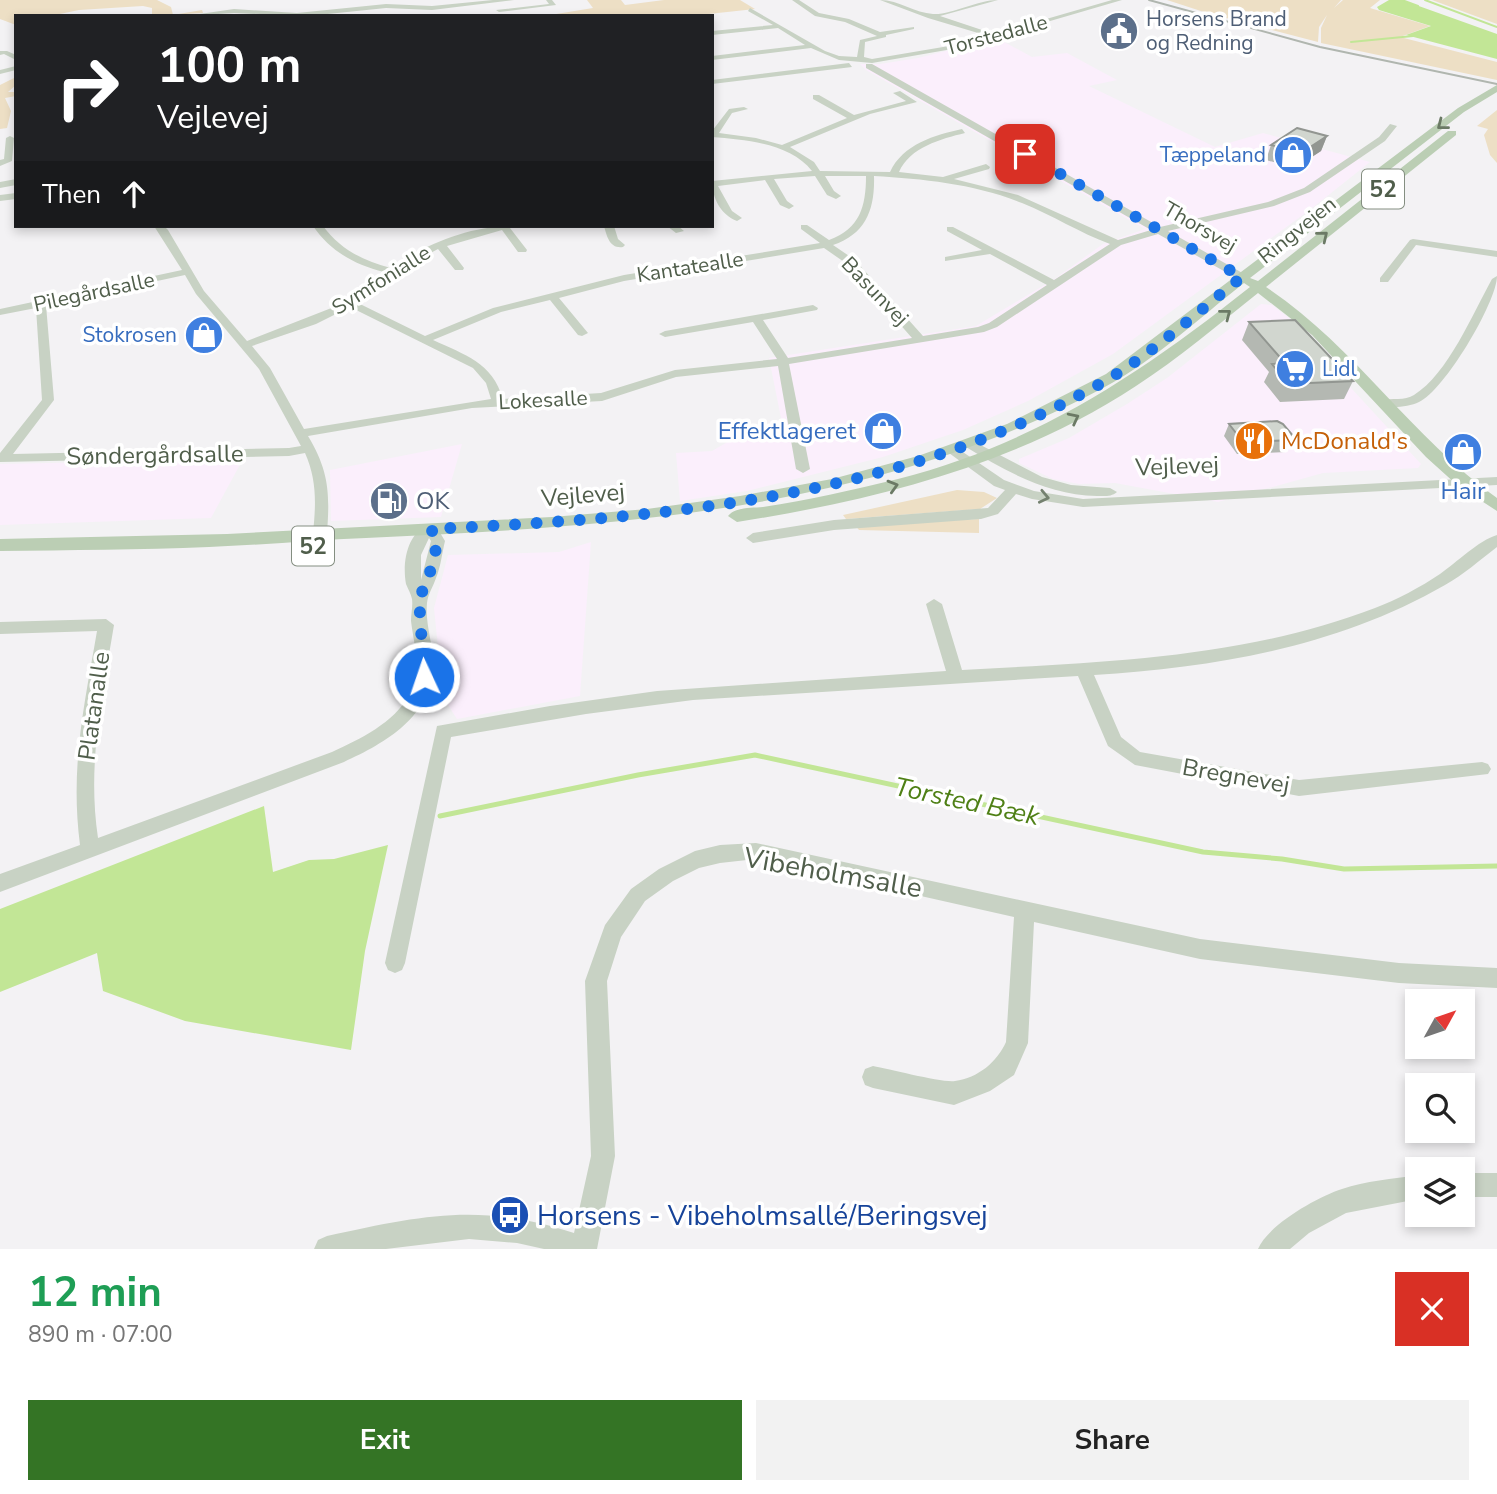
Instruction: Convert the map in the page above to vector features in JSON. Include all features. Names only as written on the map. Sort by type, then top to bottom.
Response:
[{"type":"main road","name":"Ringvejen","points":[[971,444],[1030,419],[1101,383],[1152,348],[1461,110],[1497,88]]},
{"type":"main road","name":"Ringvejen","points":[[970,463],[1044,432],[1110,398],[1149,372],[1497,100]]},
{"type":"main road","name":"Thorsvej","points":[[1242,277],[1260,287],[1314,328],[1460,479],[1497,506]]},
{"type":"main road","name":"Vejlevej","points":[[208,541],[299,546],[429,537],[748,502],[849,481],[971,444]]},
{"type":"main road","name":"Vejlevej","points":[[0,545],[208,541],[320,533],[429,537],[544,536],[786,510],[867,494],[970,463]]},
{"type":"street","points":[[360,0],[364,8]]},
{"type":"street","points":[[203,2],[206,14],[234,11],[285,14],[335,13],[386,6],[432,8],[511,0]]},
{"type":"street","points":[[486,12],[553,5],[549,0]]},
{"type":"street","points":[[795,0],[817,15],[846,20],[884,36],[862,41],[860,59]]},
{"type":"street","points":[[883,0],[995,36]]},
{"type":"street","points":[[930,17],[992,0]]},
{"type":"street","name":"Torstedalle","points":[[869,67],[943,50],[1119,0]]},
{"type":"street","points":[[432,8],[436,14]]},
{"type":"street","points":[[750,10],[835,57],[869,67]]},
{"type":"street","points":[[714,33],[779,26]]},
{"type":"street","points":[[714,27],[721,32]]},
{"type":"street","points":[[879,34],[912,27]]},
{"type":"street","points":[[714,58],[814,46]]},
{"type":"street","points":[[714,82],[849,63],[860,59]]},
{"type":"street","points":[[781,148],[853,118],[913,102],[860,59]]},
{"type":"street","name":"Thorsvej","points":[[869,67],[1242,277]]},
{"type":"street","points":[[816,97],[853,118]]},
{"type":"street","points":[[714,134],[729,111],[744,108]]},
{"type":"street","name":"Lokesalle","points":[[301,433],[472,404],[590,398],[675,374],[783,362],[967,333],[993,325],[1118,243],[1159,230],[1271,204],[1299,194],[1326,179],[1382,139],[1393,126]]},
{"type":"street","points":[[893,175],[901,160],[919,147],[962,131]]},
{"type":"street","points":[[714,135],[747,139],[781,148],[806,161],[819,174],[830,193],[836,196]]},
{"type":"street","points":[[0,163],[8,161],[7,142]]},
{"type":"street","points":[[944,180],[949,176],[986,167]]},
{"type":"street","points":[[714,184],[819,174],[893,175],[944,180],[980,187],[1035,204],[1118,243]]},
{"type":"street","name":"Kantatealle","points":[[426,339],[479,316],[641,274],[827,244],[850,234],[864,222],[871,196],[870,175]]},
{"type":"street","points":[[768,177],[783,203],[789,206]]},
{"type":"street","points":[[714,186],[728,213],[737,218]]},
{"type":"street","points":[[804,227],[827,244]]},
{"type":"street","points":[[161,228],[210,306],[264,368],[309,448],[321,478],[323,499],[320,533]]},
{"type":"street","points":[[320,228],[347,255],[368,265],[392,271]]},
{"type":"street","name":"Symfonialle","points":[[506,228],[522,250]]},
{"type":"street","points":[[610,228],[613,240],[620,245]]},
{"type":"street","name":"Symfonialle","points":[[245,345],[290,330],[350,303],[392,271],[438,245],[478,229]]},
{"type":"street","points":[[950,229],[1056,285]]},
{"type":"street","points":[[1384,280],[1413,242],[1497,254]]},
{"type":"street","name":"Basunvej","points":[[827,244],[855,266],[921,341]]},
{"type":"street","name":"Symfonialle","points":[[438,245],[459,268]]},
{"type":"street","points":[[949,259],[990,251]]},
{"type":"street","name":"Pilegårdsalle","points":[[0,312],[187,272]]},
{"type":"street","points":[[1386,403],[1416,399],[1427,389],[1456,354],[1497,279]]},
{"type":"street","points":[[552,296],[582,333]]},
{"type":"street","points":[[350,303],[477,366],[492,382],[498,403]]},
{"type":"street","points":[[2,458],[48,400],[41,304]]},
{"type":"street","points":[[665,334],[813,308]]},
{"type":"street","points":[[756,318],[781,354],[803,469]]},
{"type":"street","name":"Vejlevej","points":[[971,444],[1037,482],[1079,491],[1460,479],[1497,481]]},
{"type":"street","name":"Søndergårdsalle","points":[[2,458],[289,452],[309,448]]},
{"type":"street","name":"Vejlevej","points":[[954,450],[988,477],[1013,489],[1052,499],[1101,503],[1460,479],[1497,470]]},
{"type":"street","points":[[753,538],[834,525],[981,514],[993,511],[1013,489]]},
{"type":"street","points":[[0,883],[338,757],[382,734],[404,714],[419,692],[425,663],[419,598],[428,580],[429,537]]},
{"type":"street","points":[[395,963],[443,731],[570,708],[712,693],[1084,670],[1192,661],[1278,647],[1353,623],[1423,592],[1451,575],[1497,540]]},
{"type":"street","points":[[934,604],[956,677]]},
{"type":"street","name":"Platanalle","points":[[0,628],[106,625],[85,750],[84,806],[90,850]]},
{"type":"street","name":"Bregnevej","points":[[1084,670],[1114,741],[1135,758],[1299,788],[1482,769]]},
{"type":"street","name":"Vibeholmsalle","points":[[584,1249],[603,1156],[596,981],[612,932],[638,895],[666,875],[695,860],[720,854],[756,851],[1200,949],[1399,973],[1497,978]]},
{"type":"street","points":[[873,1077],[954,1093],[982,1083],[1006,1067],[1017,1043],[1025,910]]},
{"type":"street","points":[[1475,1185],[1497,1185]]},
{"type":"street","points":[[1271,1249],[1300,1224],[1343,1201],[1405,1189]]},
{"type":"street","points":[[327,1249],[406,1232],[467,1226],[516,1229],[584,1249]]},
{"type":"shaded area","points":[[0,0],[157,0],[171,7],[173,14],[152,14],[152,8],[143,6],[79,10],[60,14],[14,14],[14,24],[0,19]]},
{"type":"shaded area","points":[[587,0],[621,0],[625,5],[664,0],[740,0],[755,9],[709,14],[556,14],[593,8]]},
{"type":"shaded area","points":[[1167,0],[1341,0],[1334,8],[1343,0],[1380,0],[1370,8],[1430,26],[1400,37],[1497,62],[1497,80],[1321,43],[1321,28],[1327,15],[1319,27],[1318,42]]},
{"type":"shaded area","points":[[1389,0],[1402,0],[1497,34],[1497,59],[1406,35],[1431,26],[1379,10],[1377,7]]},
{"type":"shaded area","points":[[1432,0],[1497,0],[1497,24]]},
{"type":"shaded area","points":[[202,10],[203,13],[189,14],[180,14]]},
{"type":"shaded area","points":[[997,38],[1032,57],[1067,53],[1117,80],[1089,86],[1215,147],[1263,133],[1370,162],[1311,209],[1113,354],[1028,401],[963,430],[883,457],[747,491],[680,501],[676,453],[712,451],[745,432],[783,428],[769,358],[976,326],[1056,278],[1103,244],[1145,229],[866,70],[860,64],[918,58]]},
{"type":"shaded area","points":[[14,78],[14,87],[8,92],[14,92],[14,96],[5,98],[11,111],[7,128],[0,129],[0,85]]},
{"type":"shaded area","points":[[1497,110],[1497,163],[1490,155],[1484,135],[1488,129],[1477,126]]},
{"type":"shaded area","points":[[1261,304],[1272,305],[1303,329],[1329,364],[1421,464],[1418,468],[1323,473],[1218,502],[1115,483],[1079,484],[1053,479],[1019,463],[1019,459],[1069,438],[1167,378]]},
{"type":"shaded area","points":[[462,444],[441,517],[331,521],[330,470]]},
{"type":"shaded area","points":[[243,459],[211,518],[0,525],[0,464]]},
{"type":"shaded area","points":[[957,490],[984,492],[997,498],[980,509],[846,519],[843,515]]},
{"type":"shaded area","points":[[979,519],[979,533],[859,530],[855,525]]},
{"type":"shaded area","points":[[591,542],[580,696],[457,719],[443,697],[434,608],[448,555],[559,552]]},
{"type":"shaded area","points":[[264,806],[273,872],[309,860],[334,859],[388,845],[365,951],[351,1050],[185,1021],[103,991],[97,953],[0,992],[0,909]]},
{"type":"building","points":[[1297,128],[1327,136],[1301,153],[1271,145]]},
{"type":"building","points":[[1295,320],[1353,381],[1288,384],[1272,364],[1285,363],[1249,322]]},
{"type":"building","points":[[1277,421],[1294,437],[1290,438],[1292,440],[1243,442],[1229,424]]},
{"type":"waterway","points":[[1402,0],[1418,6]]},
{"type":"waterway","points":[[1425,0],[1497,27]]},
{"type":"waterway","points":[[1351,42],[1413,36]]},
{"type":"waterway","name":"Torsted Bæk","points":[[440,816],[638,775],[755,755],[1203,852],[1282,859],[1344,869],[1497,866]]},
{"type":"railway","points":[[1149,0],[1320,47],[1497,84]]},
{"type":"place","name":"Horsens Brand og Redning","points":[[1119,31]]},
{"type":"place","name":"Tæppeland","points":[[1293,155]]},
{"type":"place","name":"Stokrosen","points":[[204,335]]},
{"type":"place","name":"Lidl","points":[[1295,369]]},
{"type":"place","name":"Effektlageret","points":[[883,431]]},
{"type":"place","name":"McDonald's","points":[[1254,441]]},
{"type":"place","name":"Hair","points":[[1463,452]]},
{"type":"place","name":"OK","points":[[389,501]]},
{"type":"place","name":"Horsens - Vibeholmsallé/Beringsvej","points":[[510,1215]]},
{"type":"route","points":[[424,677],[425,663],[418,608],[438,541],[431,529],[535,524],[748,502],[907,466],[998,433],[1101,383],[1152,348],[1242,277],[1025,154]]}]
